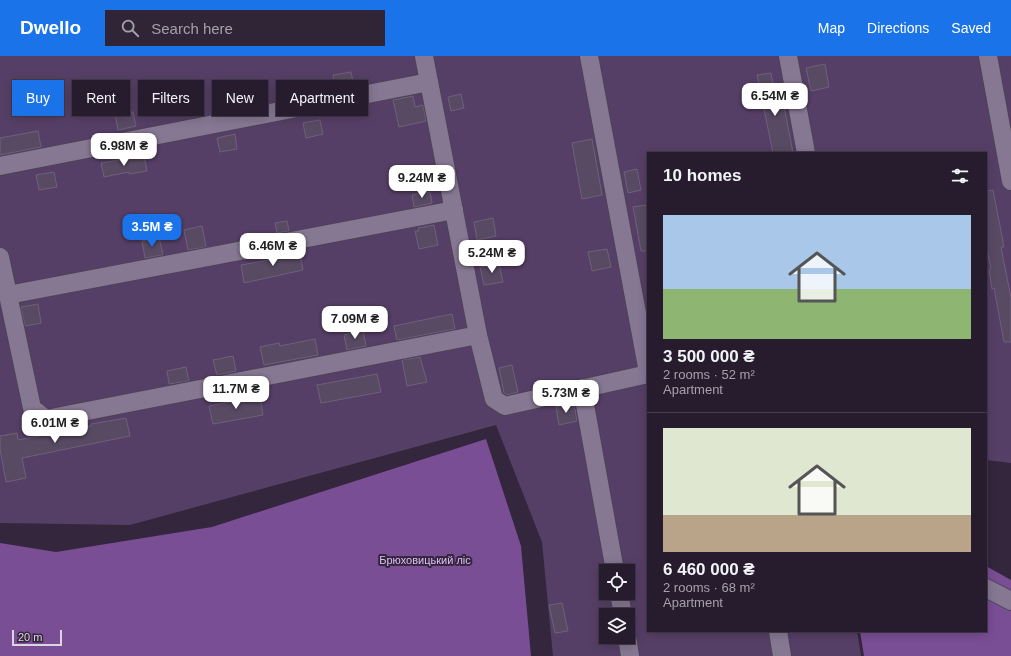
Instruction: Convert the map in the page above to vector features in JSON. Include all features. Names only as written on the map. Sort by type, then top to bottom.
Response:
[{"type":"street","points":[[424,56],[478,335],[494,399],[505,406],[647,373]]},
{"type":"street","points":[[589,56],[647,368]]},
{"type":"street","points":[[788,56],[806,152]]},
{"type":"street","points":[[988,56],[1011,181]]},
{"type":"street","points":[[0,166],[429,82]]},
{"type":"street","points":[[8,295],[454,210]]},
{"type":"street","points":[[0,257],[32,408],[46,419],[478,335]]},
{"type":"street","points":[[582,388],[614,564]]},
{"type":"street","points":[[987,589],[1011,601]]},
{"type":"street","points":[[778,632],[782,656]]},
{"type":"street","points":[[628,644],[630,656]]},
{"type":"shaded area","points":[[0,56],[1011,56],[1011,463],[987,460],[987,152],[647,152],[647,632],[857,632],[861,656],[553,656],[542,542],[496,425],[130,525],[0,523]]},
{"type":"green space","name":"Брюховицький ліс","points":[[486,439],[521,546],[531,656],[0,656],[0,543],[56,552],[212,527]]},
{"type":"green space","points":[[987,567],[1011,580],[1011,656],[864,656],[860,632],[987,632]]},
{"type":"building","points":[[825,64],[829,87],[811,91],[806,68]]},
{"type":"building","points":[[351,72],[353,80],[334,80],[333,75]]},
{"type":"building","points":[[771,73],[778,108],[784,106],[793,152],[773,152],[757,75]]},
{"type":"building","points":[[461,94],[464,108],[451,111],[448,97]]},
{"type":"building","points":[[413,96],[415,107],[423,105],[426,121],[399,127],[393,100]]},
{"type":"building","points":[[130,112],[133,112],[136,126],[118,130],[115,116],[130,116]]},
{"type":"building","points":[[320,120],[323,134],[306,138],[303,123]]},
{"type":"building","points":[[38,131],[41,147],[0,155],[0,138]]},
{"type":"building","points":[[235,134],[237,149],[220,152],[217,138]]},
{"type":"building","points":[[592,139],[602,195],[582,199],[572,143]]},
{"type":"building","points":[[144,156],[147,171],[129,174],[129,172],[104,177],[101,163]]},
{"type":"building","points":[[637,169],[641,190],[628,193],[624,172]]},
{"type":"building","points":[[54,172],[57,187],[39,190],[36,175]]},
{"type":"building","points":[[993,190],[1004,247],[1001,247],[1011,298],[1011,342],[1004,342],[994,288],[992,289],[989,270],[991,269],[987,249],[987,191]]},
{"type":"building","points":[[430,192],[432,203],[414,207],[412,195]]},
{"type":"building","points":[[646,205],[647,251],[641,251],[633,207]]},
{"type":"building","points":[[493,218],[496,236],[477,240],[474,222]]},
{"type":"building","points":[[287,221],[289,231],[277,233],[275,223]]},
{"type":"building","points":[[434,225],[438,245],[419,249],[415,231],[419,231],[418,228]]},
{"type":"building","points":[[202,226],[206,247],[188,250],[184,230]]},
{"type":"building","points":[[159,237],[163,255],[145,258],[142,241]]},
{"type":"building","points":[[607,249],[611,267],[592,271],[588,252]]},
{"type":"building","points":[[293,251],[293,253],[300,252],[303,270],[244,283],[241,265],[281,258],[280,254]]},
{"type":"building","points":[[499,264],[503,282],[484,285],[480,267]]},
{"type":"building","points":[[38,304],[41,323],[25,326],[21,307]]},
{"type":"building","points":[[452,314],[455,329],[397,340],[394,326]]},
{"type":"building","points":[[363,331],[366,346],[347,350],[344,335]]},
{"type":"building","points":[[315,339],[318,355],[264,365],[260,347],[279,343],[280,346]]},
{"type":"building","points":[[233,356],[236,371],[217,375],[213,360]]},
{"type":"building","points":[[420,357],[427,382],[407,386],[402,360]]},
{"type":"building","points":[[512,365],[518,392],[507,395],[504,393],[499,368]]},
{"type":"building","points":[[186,367],[189,381],[169,384],[167,371]]},
{"type":"building","points":[[377,374],[381,392],[321,403],[317,385]]},
{"type":"building","points":[[260,396],[263,415],[213,424],[209,406]]},
{"type":"building","points":[[574,403],[577,421],[559,425],[556,407]]},
{"type":"building","points":[[126,418],[130,436],[22,458],[26,478],[6,482],[0,449],[0,436],[17,433],[18,440]]},
{"type":"building","points":[[562,603],[568,631],[555,633],[549,605]]}]
